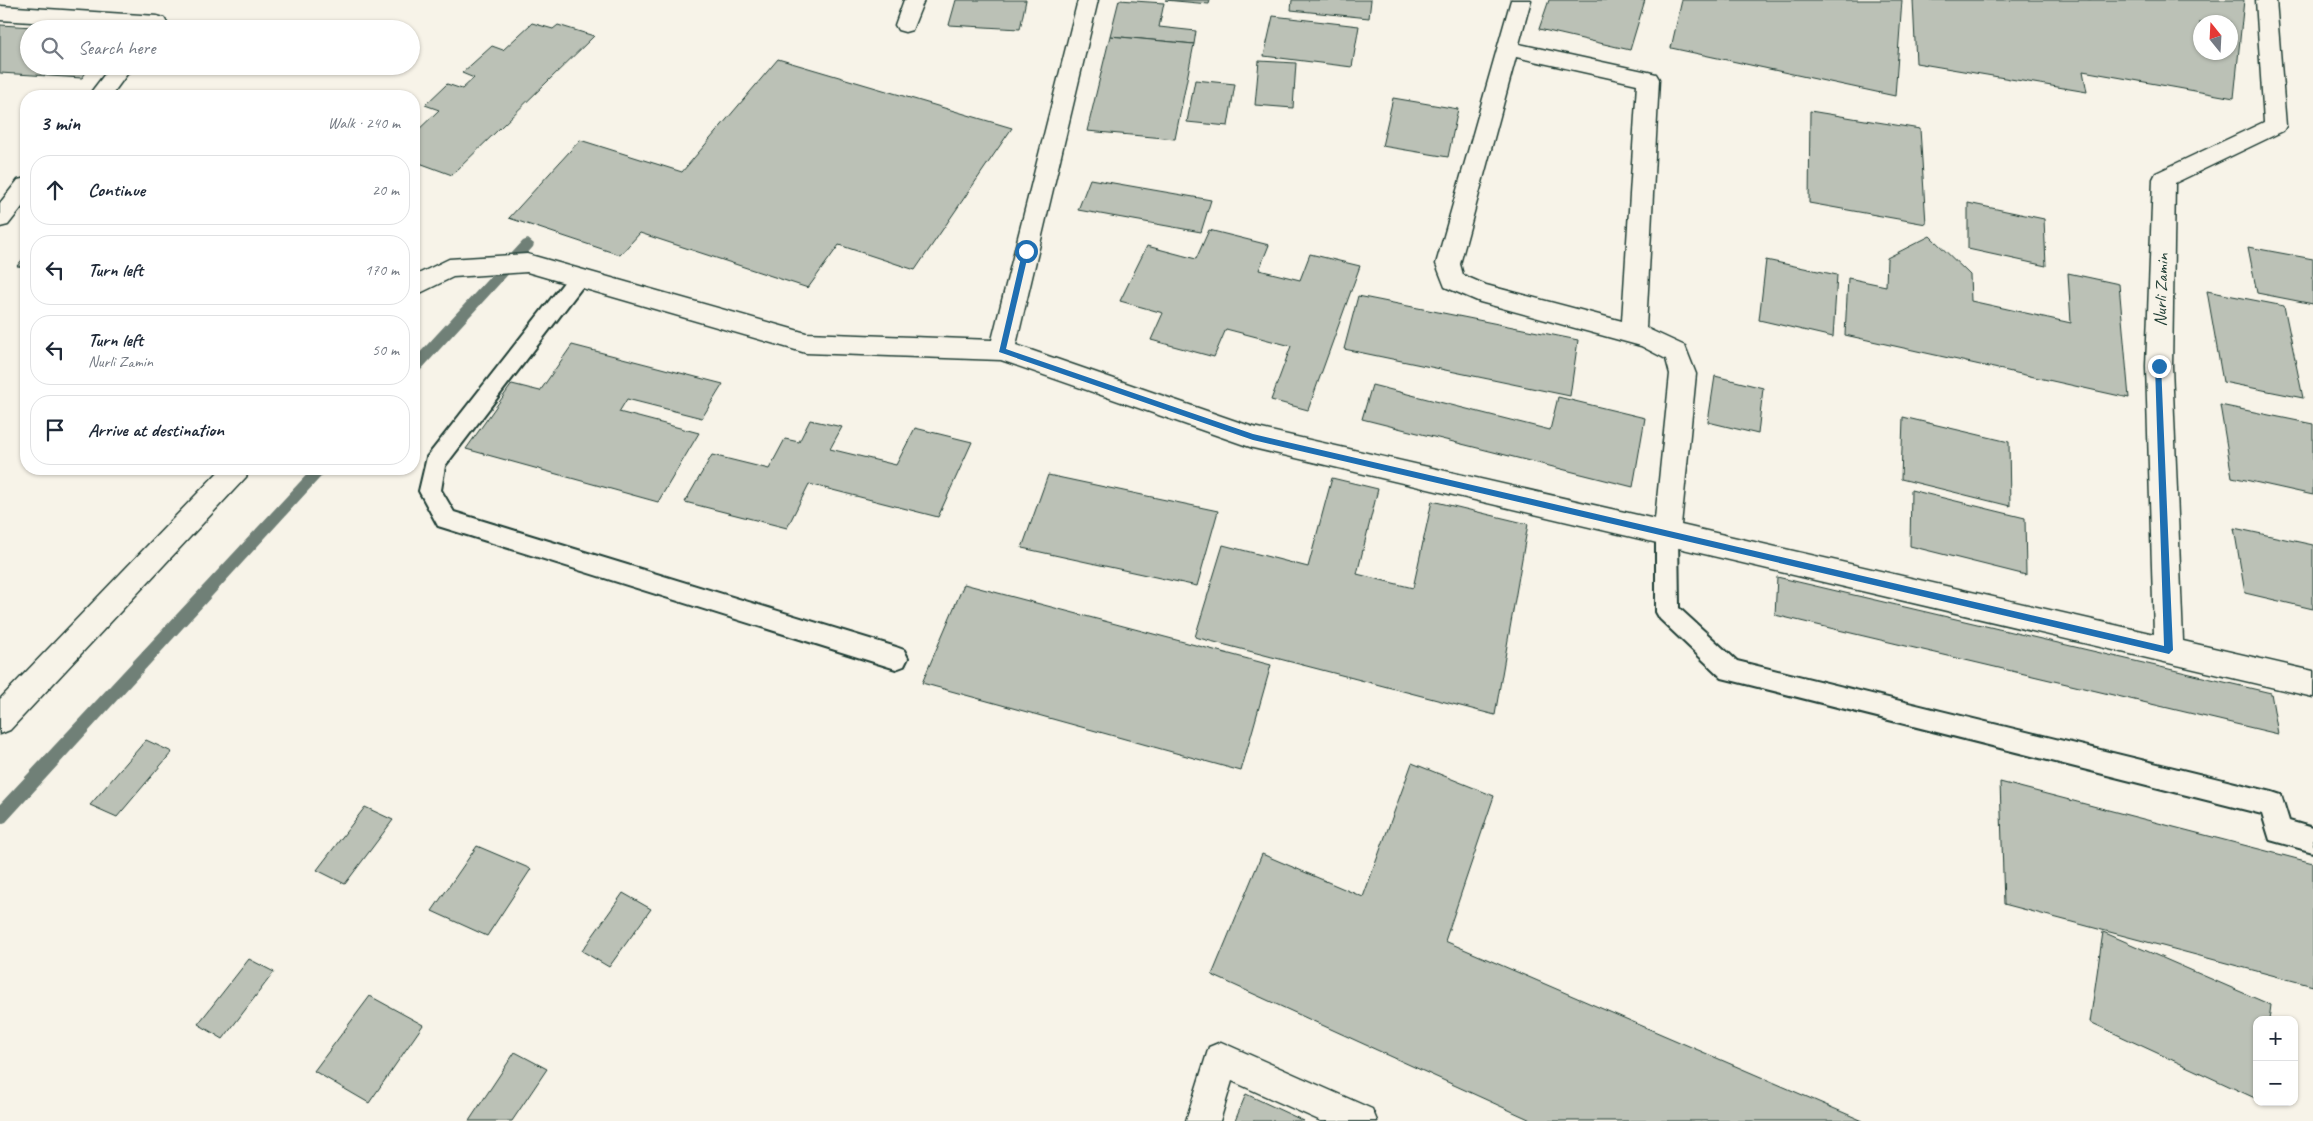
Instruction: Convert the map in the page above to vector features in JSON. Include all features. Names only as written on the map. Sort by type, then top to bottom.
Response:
[{"type":"street","points":[[905,25],[914,0]]},
{"type":"street","points":[[1002,350],[1088,0]]},
{"type":"street","points":[[1521,0],[1448,264],[1453,280],[1480,293],[1648,338],[1676,353],[1683,374],[1667,533]]},
{"type":"street","name":"Nurli Zamin","points":[[2169,650],[2159,366],[2164,179],[2275,126],[2266,0]]},
{"type":"street","points":[[0,13],[110,20]]},
{"type":"street","points":[[1508,48],[1648,79],[1633,334]]},
{"type":"street","points":[[104,90],[116,75]]},
{"type":"street","points":[[0,219],[20,194]]},
{"type":"street","points":[[420,284],[449,268],[527,264],[579,277],[806,343],[1002,350],[1253,437],[2313,684]]},
{"type":"street","points":[[0,720],[231,475]]},
{"type":"street","points":[[1203,1121],[1221,1059],[1360,1121]]},
{"type":"lane","points":[[579,277],[434,463],[430,491],[446,519],[896,658]]},
{"type":"lane","points":[[1667,533],[1668,612],[1730,670],[2272,804],[2279,831],[2313,840]]},
{"type":"building","points":[[956,0],[1026,0],[1020,29],[949,25]]},
{"type":"building","points":[[1119,0],[1164,3],[1159,27],[1196,31],[1194,44],[1110,36]]},
{"type":"building","points":[[1165,0],[1210,0],[1209,4]]},
{"type":"building","points":[[1292,0],[1371,0],[1369,18],[1291,10]]},
{"type":"building","points":[[1549,0],[1645,0],[1630,50],[1539,29]]},
{"type":"building","points":[[1682,0],[1902,0],[1895,96],[1671,48]]},
{"type":"building","points":[[1913,0],[2244,0],[2238,59],[2238,15],[2193,15],[2193,60],[2238,60],[2234,98],[2083,71],[2087,92],[1916,63]]},
{"type":"building","points":[[1273,16],[1359,26],[1352,67],[1264,56]]},
{"type":"building","points":[[532,23],[553,29],[558,25],[594,36],[452,175],[420,163],[420,128],[439,110],[425,105],[447,84],[462,89],[474,78],[462,73],[492,46],[503,50]]},
{"type":"building","points":[[0,25],[20,26],[20,74],[0,73]]},
{"type":"building","points":[[1110,36],[1194,44],[1175,139],[1087,131]]},
{"type":"building","points":[[778,59],[1012,128],[915,270],[839,245],[808,288],[640,233],[620,255],[509,218],[580,140],[682,172]]},
{"type":"building","points":[[1259,61],[1296,63],[1293,108],[1255,105]]},
{"type":"building","points":[[33,75],[84,75],[82,78]]},
{"type":"building","points":[[1195,80],[1235,84],[1228,126],[1187,122]]},
{"type":"building","points":[[1393,98],[1458,109],[1448,157],[1382,146]]},
{"type":"building","points":[[1810,111],[1920,129],[1926,224],[1809,203]]},
{"type":"building","points":[[1090,179],[1211,200],[1201,232],[1078,210]]},
{"type":"building","points":[[1968,203],[2044,219],[2046,266],[1968,249]]},
{"type":"building","points":[[1209,230],[1269,245],[1259,270],[1300,280],[1310,254],[1360,266],[1308,410],[1271,400],[1291,346],[1226,329],[1214,357],[1151,340],[1163,313],[1120,301],[1147,246],[1196,259]]},
{"type":"building","points":[[1930,236],[1970,275],[1971,301],[2071,323],[2068,273],[2119,284],[2129,398],[1845,335],[1848,278],[1886,286],[1887,258]]},
{"type":"building","points":[[2248,247],[2313,259],[2313,304],[2257,293]]},
{"type":"building","points":[[1766,260],[1837,275],[1833,337],[1759,320]]},
{"type":"building","points":[[2207,291],[2284,306],[2303,398],[2223,382]]},
{"type":"building","points":[[1358,296],[1578,340],[1570,396],[1344,349]]},
{"type":"building","points":[[572,345],[723,384],[702,418],[627,399],[619,412],[699,433],[658,502],[466,449],[512,384],[540,391]]},
{"type":"building","points":[[1715,376],[1763,388],[1758,434],[1708,422]]},
{"type":"building","points":[[1372,385],[1550,430],[1558,397],[1645,418],[1633,487],[1362,419]]},
{"type":"building","points":[[2220,405],[2313,424],[2313,495],[2232,477]]},
{"type":"building","points":[[1903,417],[2009,442],[2010,506],[1901,479]]},
{"type":"building","points":[[810,420],[842,427],[830,449],[896,465],[915,428],[972,442],[938,517],[809,484],[787,528],[685,502],[712,455],[769,469],[785,439],[799,442]]},
{"type":"building","points":[[1048,475],[1218,511],[1197,586],[1022,548]]},
{"type":"building","points":[[1332,478],[1378,489],[1357,574],[1413,588],[1432,501],[1528,524],[1495,715],[1195,637],[1223,545],[1308,567]]},
{"type":"building","points":[[1911,490],[2025,518],[2026,575],[1910,546]]},
{"type":"building","points":[[2234,528],[2313,545],[2313,609],[2245,593]]},
{"type":"building","points":[[1777,577],[2271,693],[2278,734],[1775,615]]},
{"type":"building","points":[[964,584],[1271,665],[1241,771],[922,683]]},
{"type":"building","points":[[146,740],[172,752],[117,817],[90,805]]},
{"type":"building","points":[[1412,763],[1494,796],[1445,941],[1863,1121],[1533,1121],[1212,975],[1262,854],[1363,897]]},
{"type":"building","points":[[2000,782],[2313,863],[2313,986],[2004,904]]},
{"type":"building","points":[[365,807],[393,820],[345,884],[317,870]]},
{"type":"building","points":[[477,846],[531,869],[487,936],[432,911]]},
{"type":"building","points":[[623,893],[651,909],[609,967],[582,951]]},
{"type":"building","points":[[2103,932],[2271,1005],[2270,1016],[2253,1016],[2253,1097],[2090,1022]]},
{"type":"building","points":[[249,959],[274,972],[223,1039],[198,1024]]},
{"type":"building","points":[[370,996],[423,1025],[369,1103],[314,1071]]},
{"type":"building","points":[[515,1052],[547,1069],[512,1121],[469,1121]]},
{"type":"building","points":[[1246,1094],[1304,1121],[1235,1121]]},
{"type":"waterway","points":[[420,361],[528,244]]},
{"type":"waterway","points":[[0,816],[315,475]]},
{"type":"route","points":[[1026,251],[1002,350],[1253,437],[2169,650],[2159,366]]}]
